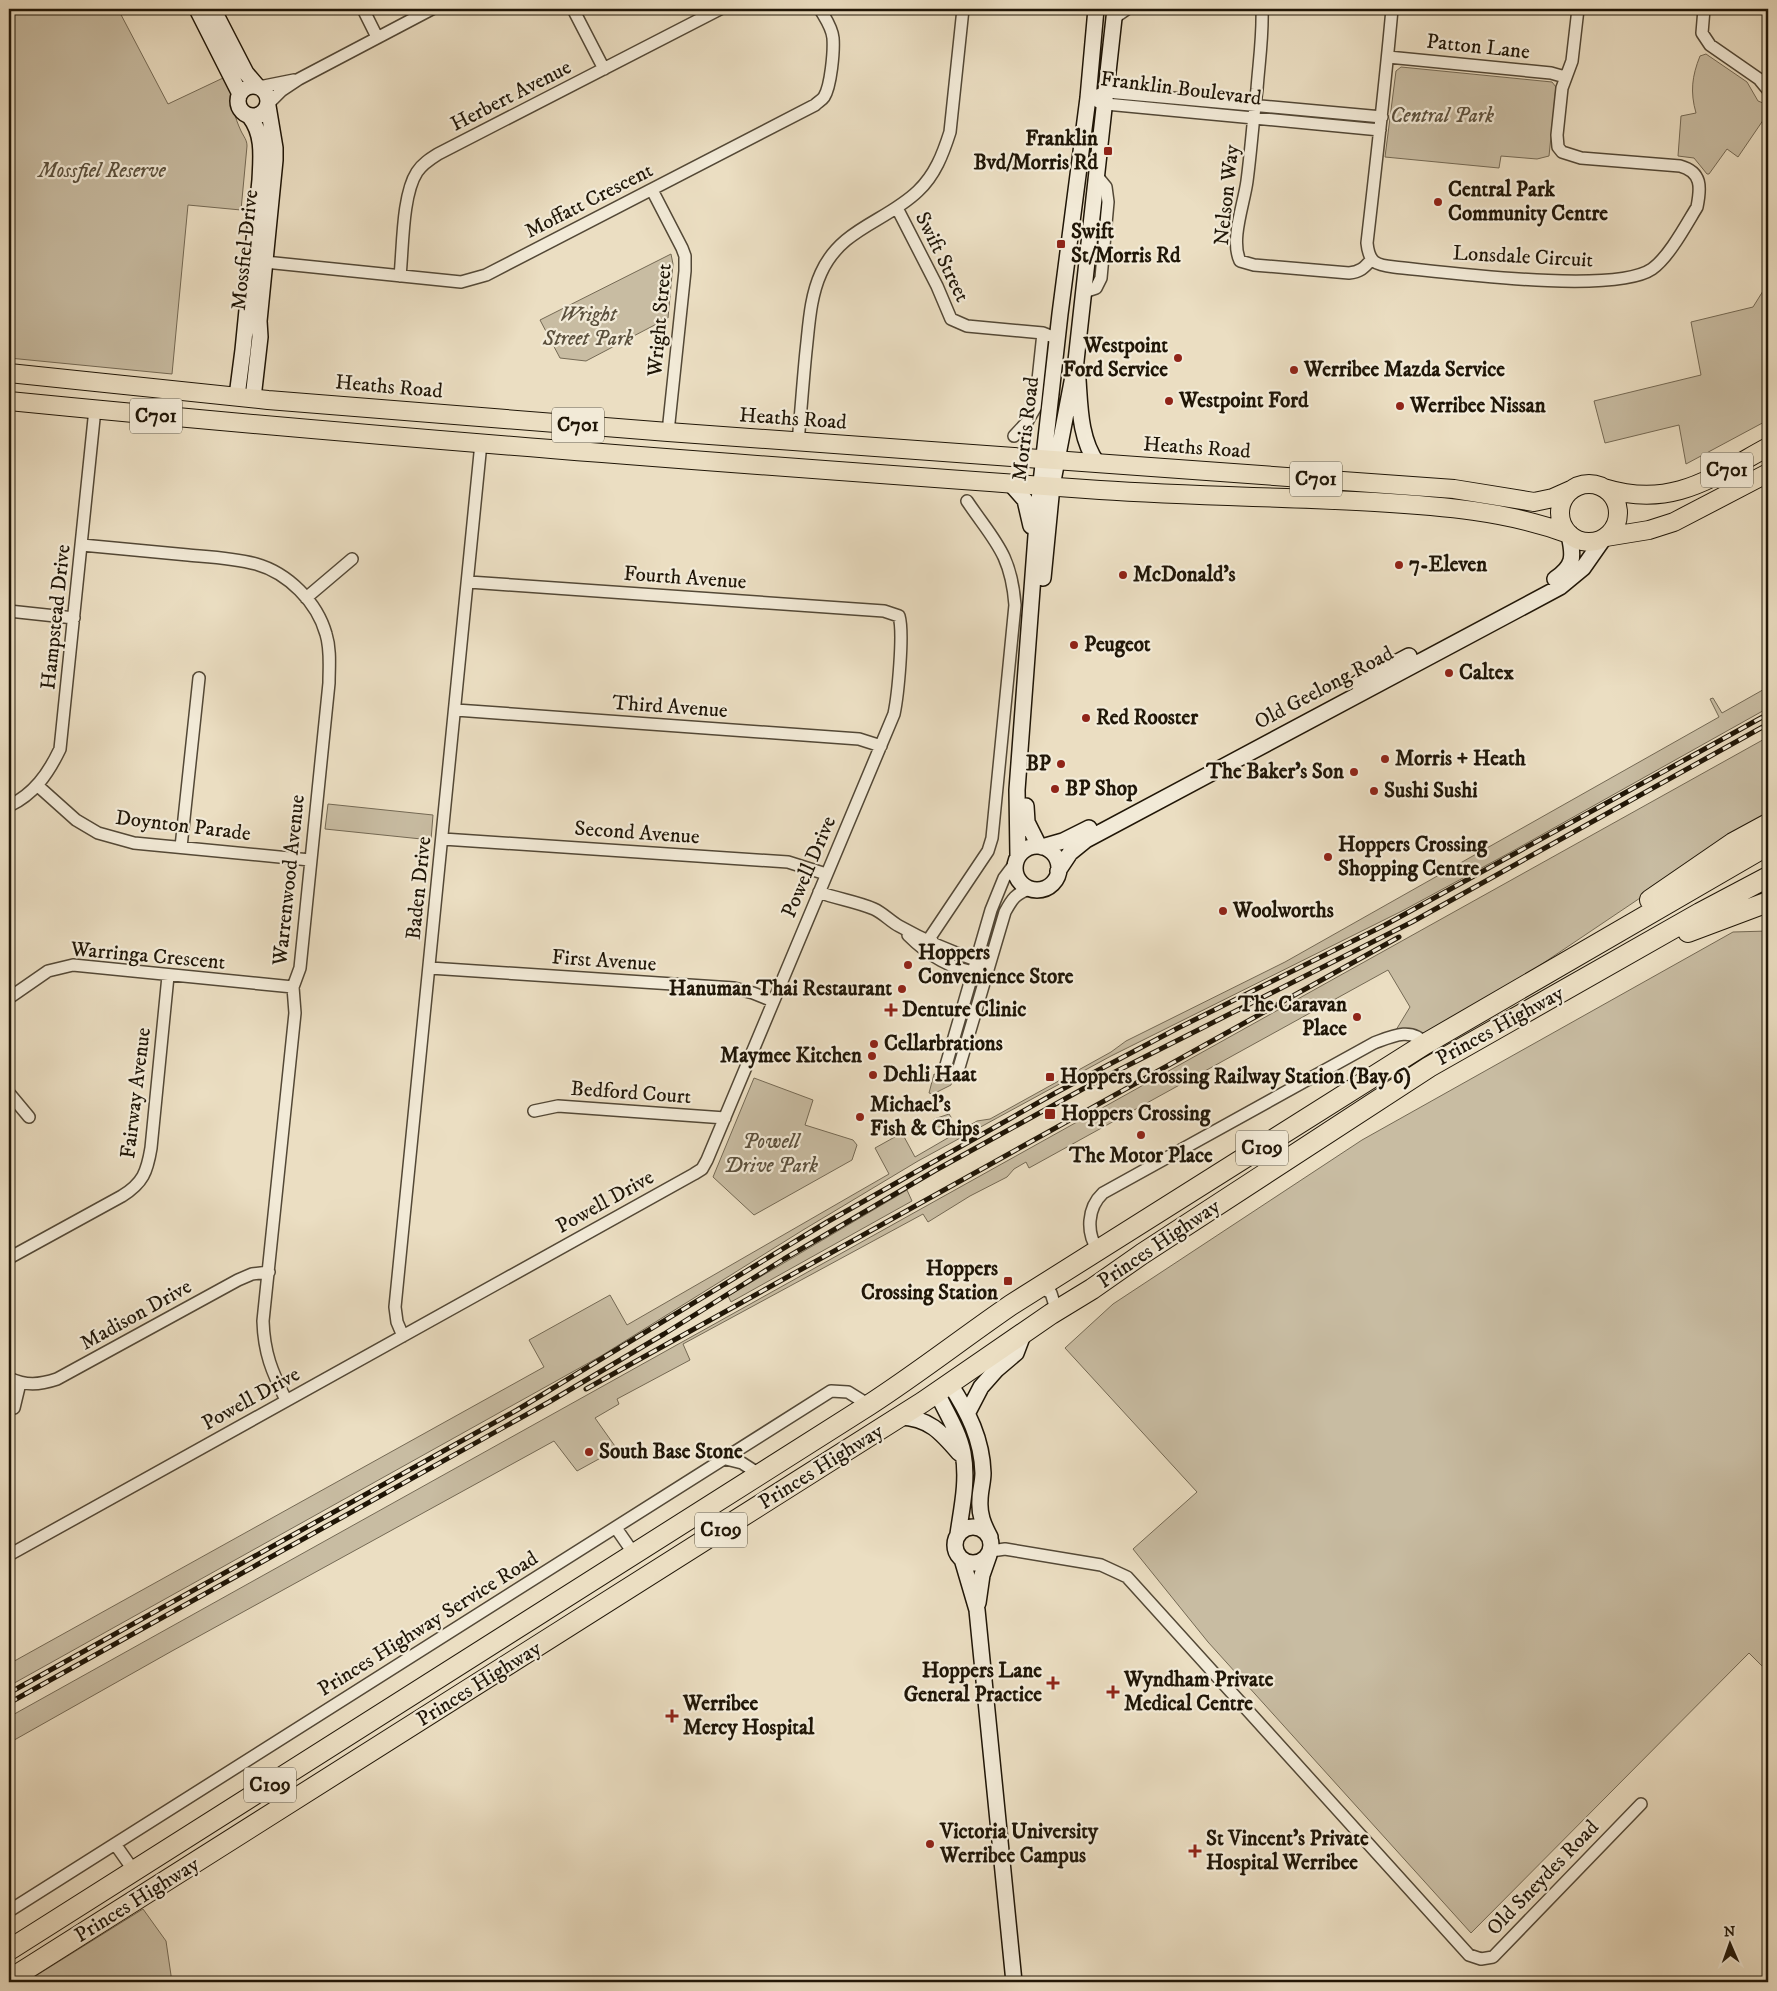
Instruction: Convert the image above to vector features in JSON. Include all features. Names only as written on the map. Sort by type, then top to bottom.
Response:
[{"type":"highway","points":[[1565,962],[1673,883],[1733,843],[1768,824]]},
{"type":"highway","points":[[1565,962],[1768,845]]},
{"type":"highway","points":[[1606,967],[1700,913],[1768,877]]},
{"type":"highway","points":[[1606,967],[1700,927],[1768,902]]},
{"type":"highway","name":"Princes Highway","points":[[9,1950],[869,1405],[965,1337],[1098,1250],[1425,1044],[1565,962]]},
{"type":"highway","name":"Princes Highway","points":[[9,1980],[900,1417],[1053,1310],[1092,1289],[1142,1254],[1429,1067],[1606,967]]},
{"type":"highway","points":[[1425,1044],[1429,1055],[1429,1067]]},
{"type":"highway","points":[[1098,1250],[1105,1256],[1112,1258],[1142,1254]]},
{"type":"highway","points":[[1053,1310],[1061,1293],[1062,1274]]},
{"type":"highway","points":[[928,1365],[943,1388]]},
{"type":"highway","points":[[634,1554],[651,1574]]},
{"type":"highway","points":[[531,1619],[546,1641]]},
{"type":"highway","points":[[134,1871],[146,1895]]},
{"type":"main road","name":"Heaths Road","points":[[9,373],[245,397],[668,432],[1454,489],[1528,502],[1547,500],[1571,490]]},
{"type":"main road","points":[[95,409],[97,382]]},
{"type":"main road","points":[[232,423],[245,397]]},
{"type":"main road","points":[[245,397],[250,425]]},
{"type":"main road","name":"C701","points":[[9,401],[250,425],[1047,486],[1172,495],[1292,498],[1408,504],[1535,522],[1586,542],[1649,530],[1674,522],[1768,473]]},
{"type":"main road","points":[[795,467],[798,442]]},
{"type":"main road","name":"C701","points":[[1571,490],[1584,484],[1597,485],[1636,496],[1667,494],[1699,484],[1768,447]]},
{"type":"main road","points":[[1604,488],[1614,498],[1618,512],[1615,526],[1605,537]]},
{"type":"main road","points":[[1569,535],[1562,526],[1559,511],[1564,497],[1571,490]]},
{"type":"street","points":[[197,9],[240,94]]},
{"type":"street","points":[[213,9],[246,73],[266,93],[268,105]]},
{"type":"street","points":[[363,9],[377,37]]},
{"type":"street","points":[[299,79],[247,88],[240,94],[238,101],[240,109],[250,116],[259,116],[281,91],[299,79],[432,9]]},
{"type":"street","points":[[573,9],[604,69]]},
{"type":"street","name":"Herbert Avenue","points":[[400,276],[408,198],[417,172],[425,162],[720,9]]},
{"type":"street","name":"Moffatt Crescent","points":[[258,261],[461,282],[486,275],[806,111],[823,98],[829,82],[833,37],[820,9]]},
{"type":"street","points":[[798,442],[810,309],[821,272],[833,255],[855,232],[897,208],[924,185],[934,173],[950,132],[963,9]]},
{"type":"street","name":"Morris Road","points":[[1052,459],[1060,314],[1088,98],[1096,9]]},
{"type":"street","points":[[1114,13],[1127,9]]},
{"type":"street","points":[[1254,112],[1262,30],[1262,9]]},
{"type":"street","points":[[1371,260],[1367,243],[1382,117],[1392,9]]},
{"type":"street","name":"Lonsdale Circuit","points":[[1371,260],[1381,266],[1555,281],[1613,279],[1644,273],[1658,264],[1697,207],[1699,185],[1696,174],[1690,169],[1680,166],[1581,158],[1562,152],[1557,140],[1562,88],[1572,61],[1578,9]]},
{"type":"street","points":[[1704,9],[1702,33],[1710,45],[1759,79],[1768,90]]},
{"type":"street","name":"Morris Road","points":[[1017,859],[1017,790],[1035,550],[1052,459],[1076,361],[1098,176],[1114,13]]},
{"type":"street","name":"Patton Lane","points":[[1388,57],[1551,73],[1565,77]]},
{"type":"street","name":"Franklin Boulevard","points":[[1088,98],[1106,98],[1254,112],[1299,122],[1380,130]]},
{"type":"street","name":"Mossfiel Drive","points":[[245,397],[243,350],[275,149],[268,105]]},
{"type":"street","points":[[1299,122],[1300,110]]},
{"type":"street","name":"Franklin Boulevard","points":[[1254,112],[1300,110],[1382,117]]},
{"type":"street","name":"Nelson Way","points":[[1254,112],[1246,184],[1239,218],[1237,254],[1240,261],[1254,266],[1349,273],[1357,272],[1371,260]]},
{"type":"street","name":"Mossfiel Drive","points":[[250,116],[257,125],[262,154],[258,261]]},
{"type":"street","name":"Wright Street","points":[[652,190],[685,256],[668,432]]},
{"type":"street","name":"Swift Street","points":[[897,208],[937,286],[951,319],[967,326],[1043,334],[1058,339]]},
{"type":"street","points":[[1014,436],[1027,422],[1036,408],[1043,334],[1055,326],[1059,321],[1060,314]]},
{"type":"street","points":[[1058,339],[1073,336],[1080,323]]},
{"type":"street","points":[[1076,361],[1083,428],[1089,450],[1097,463]]},
{"type":"street","name":"Hampstead Drive","points":[[9,806],[21,800],[38,786],[52,768],[60,749],[95,409]]},
{"type":"street","name":"Baden Drive","points":[[403,1336],[397,1322],[395,1307],[482,443]]},
{"type":"street","points":[[1010,483],[1025,500],[1029,511],[1035,550]]},
{"type":"street","name":"Morris Road","points":[[1041,847],[1027,822],[1025,799],[1047,486]]},
{"type":"street","points":[[934,955],[931,936],[988,851],[992,838],[1014,622],[1014,597],[1010,570],[996,540],[967,501]]},
{"type":"street","name":"Old Geelong Road","points":[[1502,614],[1565,572],[1570,566],[1572,557],[1569,535]]},
{"type":"street","name":"Old Geelong Road","points":[[1041,847],[1074,836],[1202,772],[1469,630],[1560,587],[1572,579],[1586,564],[1605,537]]},
{"type":"street","name":"Warrenwood Avenue","points":[[82,545],[229,559],[257,564],[276,572],[293,584],[318,615],[326,634],[330,655],[329,683],[300,968],[293,987],[295,1013],[263,1321],[264,1341],[268,1360],[286,1400]]},
{"type":"street","points":[[306,598],[352,559]]},
{"type":"street","name":"Fourth Avenue","points":[[468,582],[884,611],[898,616]]},
{"type":"street","points":[[9,611],[74,618]]},
{"type":"street","name":"Powell Drive","points":[[9,1555],[702,1169],[894,714],[897,700],[901,630],[898,616]]},
{"type":"street","points":[[181,847],[199,678]]},
{"type":"street","name":"Third Avenue","points":[[456,710],[859,739],[881,746]]},
{"type":"street","name":"Old Geelong Road","points":[[1058,870],[1070,853],[1086,840],[1202,772]]},
{"type":"street","name":"Doynton Parade","points":[[38,786],[76,820],[98,833],[134,843],[310,860]]},
{"type":"street","name":"Second Avenue","points":[[442,839],[788,862],[801,865],[823,883],[833,897],[844,898],[874,909],[898,925]]},
{"type":"street","points":[[1017,859],[1015,870],[1018,878],[1023,885],[1030,888],[1043,889],[1049,886],[1054,881],[1058,870],[1055,856],[1049,850],[1041,847],[1031,847],[1024,850],[1017,859],[1004,878],[997,893],[976,960],[944,1072],[951,1074],[958,1071],[961,1065],[1003,920],[1012,898],[1016,894],[1030,888]]},
{"type":"street","points":[[898,925],[947,950],[976,960],[988,971]]},
{"type":"street","points":[[898,925],[915,942],[951,965],[973,972],[988,971]]},
{"type":"street","points":[[934,955],[947,950]]},
{"type":"street","points":[[947,950],[951,965]]},
{"type":"street","name":"Warringa Crescent","points":[[9,998],[48,970],[74,965],[168,976],[293,987]]},
{"type":"street","name":"First Avenue","points":[[430,968],[734,988],[773,1001]]},
{"type":"street","name":"Fairway Avenue","points":[[9,1258],[122,1196],[142,1180],[148,1167],[152,1148],[168,976]]},
{"type":"street","points":[[1098,1250],[1092,1241],[1091,1213],[1096,1199],[1102,1193],[1374,1043],[1400,1034],[1410,1034],[1422,1039],[1425,1044]]},
{"type":"street","points":[[9,1093],[28,1117]]},
{"type":"street","name":"Bedford Court","points":[[534,1111],[558,1106],[725,1118]]},
{"type":"street","name":"Madison Drive","points":[[9,1378],[31,1385],[57,1380],[238,1280],[252,1274],[269,1272]]},
{"type":"street","points":[[1040,1287],[1051,1294],[1053,1310]]},
{"type":"street","points":[[968,1412],[981,1388],[996,1370],[1016,1353],[1024,1332]]},
{"type":"street","points":[[14,1408],[20,1383]]},
{"type":"street","points":[[943,1388],[968,1412],[978,1436],[983,1476],[981,1520],[993,1547],[982,1575],[977,1610]]},
{"type":"street","points":[[943,1388],[964,1458],[965,1483],[955,1548],[962,1559],[977,1610],[1014,1982]]},
{"type":"street","name":"Princes Highway Service Road","points":[[9,1911],[831,1391],[848,1392],[869,1405]]},
{"type":"street","points":[[900,1417],[920,1418],[942,1433],[964,1458]]},
{"type":"street","name":"Princes Highway","points":[[726,1458],[742,1463],[759,1474]]},
{"type":"street","points":[[958,1534],[969,1527],[975,1527],[986,1532],[993,1547]]},
{"type":"street","points":[[616,1528],[634,1554]]},
{"type":"street","points":[[962,1559],[973,1563],[984,1559],[993,1547]]},
{"type":"street","name":"Old Sneydes Road","points":[[993,1547],[1101,1565],[1127,1577],[1469,1955],[1481,1959],[1493,1957],[1641,1804]]},
{"type":"street","points":[[115,1844],[134,1871]]},
{"type":"green space","name":"Mossfiel Reserve","points":[[9,9],[118,9],[168,104],[223,78],[232,87],[233,110],[247,144],[241,210],[188,205],[172,374],[9,358]]},
{"type":"green space","points":[[1706,54],[1747,82],[1758,101],[1768,105],[1768,113],[1738,157],[1727,149],[1709,174],[1694,158],[1678,156],[1681,116],[1696,113],[1693,98],[1695,70],[1700,56]]},
{"type":"green space","name":"Central Park","points":[[1401,67],[1552,82],[1556,87],[1549,156],[1537,159],[1501,156],[1499,168],[1385,157],[1396,71]]},
{"type":"green space","name":"Wright Street Park","points":[[671,254],[673,264],[668,318],[586,361],[560,358],[540,320]]},
{"type":"green space","points":[[1768,283],[1768,420],[1686,464],[1679,425],[1605,443],[1594,401],[1701,375],[1691,322],[1753,307]]},
{"type":"green space","points":[[1768,687],[1768,708],[1404,910],[1111,1056],[918,1161],[601,1356],[9,1686],[9,1664],[544,1367],[529,1340],[610,1295],[627,1325],[889,1174],[875,1148],[902,1133],[915,1157],[977,1121],[990,1119],[1111,1052],[1126,1041],[1285,962],[1719,717],[1710,699],[1713,698],[1722,713]]},
{"type":"green space","points":[[1768,737],[1768,818],[1649,892],[1484,1003],[1423,1034],[1396,1030],[1410,1007],[1388,970],[1029,1168],[1026,1162],[1014,1169],[1007,1177],[970,1196],[928,1222],[923,1214],[683,1344],[690,1360],[617,1399],[619,1404],[595,1418],[617,1449],[577,1471],[554,1441],[9,1743],[9,1717]]},
{"type":"green space","points":[[328,804],[433,815],[431,840],[325,829]]},
{"type":"green space","points":[[1768,931],[1768,1672],[1749,1653],[1471,1933],[1208,1642],[1133,1549],[1197,1492],[1065,1348],[1113,1304],[1362,1140],[1733,932]]},
{"type":"green space","points":[[934,1074],[952,1081],[951,1085],[933,1094],[929,1093]]},
{"type":"green space","name":"Powell Drive Park","points":[[754,1078],[813,1100],[805,1125],[853,1140],[857,1145],[852,1160],[754,1215],[713,1177]]},
{"type":"green space","points":[[949,1114],[951,1117],[949,1124],[939,1127],[932,1126],[934,1119]]},
{"type":"green space","points":[[907,1190],[912,1201],[731,1302],[728,1296]]},
{"type":"green space","points":[[143,1909],[166,1941],[172,1982],[26,1982]]},
{"type":"railway","points":[[9,1693],[517,1410],[827,1222],[1057,1092],[1178,1028],[1385,925],[1768,714]]},
{"type":"railway","points":[[9,1703],[549,1402],[664,1334],[784,1259],[936,1170],[1099,1080],[1412,922],[1768,724]]},
{"type":"railway","points":[[586,1389],[1399,937]]},
{"type":"place","name":"Franklin Bvd/Morris Rd","points":[[1108,151]]},
{"type":"place","name":"Central Park Community Centre","points":[[1438,202]]},
{"type":"place","name":"Swift St/Morris Rd","points":[[1061,244]]},
{"type":"place","name":"Westpoint Ford Service","points":[[1178,358]]},
{"type":"place","name":"Werribee Mazda Service","points":[[1294,370]]},
{"type":"place","name":"Westpoint Ford","points":[[1169,401]]},
{"type":"place","name":"Werribee Nissan","points":[[1400,406]]},
{"type":"place","name":"7-Eleven","points":[[1399,565]]},
{"type":"place","name":"McDonald's","points":[[1123,575]]},
{"type":"place","name":"Peugeot","points":[[1074,645]]},
{"type":"place","name":"Caltex","points":[[1449,673]]},
{"type":"place","name":"Red Rooster","points":[[1086,718]]},
{"type":"place","name":"Morris + Heath","points":[[1385,759]]},
{"type":"place","name":"BP","points":[[1061,764]]},
{"type":"place","name":"The Baker's Son","points":[[1354,772]]},
{"type":"place","name":"BP Shop","points":[[1055,789]]},
{"type":"place","name":"Sushi Sushi","points":[[1374,791]]},
{"type":"place","name":"Hoppers Crossing Shopping Centre","points":[[1328,857]]},
{"type":"place","name":"Woolworths","points":[[1223,911]]},
{"type":"place","name":"Hoppers Convenience Store","points":[[908,965]]},
{"type":"place","name":"Hanuman Thai Restaurant","points":[[902,989]]},
{"type":"place","name":"Denture Clinic","points":[[891,1010]]},
{"type":"place","name":"The Caravan Place","points":[[1357,1017]]},
{"type":"place","name":"Cellarbrations","points":[[874,1044]]},
{"type":"place","name":"Maymee Kitchen","points":[[872,1056]]},
{"type":"place","name":"Dehli Haat","points":[[873,1075]]},
{"type":"place","name":"Hoppers Crossing Railway Station (Bay 6)","points":[[1050,1077]]},
{"type":"place","name":"Hoppers Crossing","points":[[1050,1114]]},
{"type":"place","name":"Michael's Fish & Chips","points":[[860,1117]]},
{"type":"place","name":"The Motor Place","points":[[1141,1135]]},
{"type":"place","name":"Hoppers Crossing Station","points":[[1008,1281]]},
{"type":"place","name":"South Base Stone","points":[[589,1452]]},
{"type":"place","name":"Hoppers Lane General Practice","points":[[1053,1683]]},
{"type":"place","name":"Wyndham Private Medical Centre","points":[[1113,1692]]},
{"type":"place","name":"Werribee Mercy Hospital","points":[[672,1716]]},
{"type":"place","name":"Victoria University Werribee Campus","points":[[930,1844]]},
{"type":"place","name":"St Vincent's Private Hospital Werribee","points":[[1195,1851]]}]
